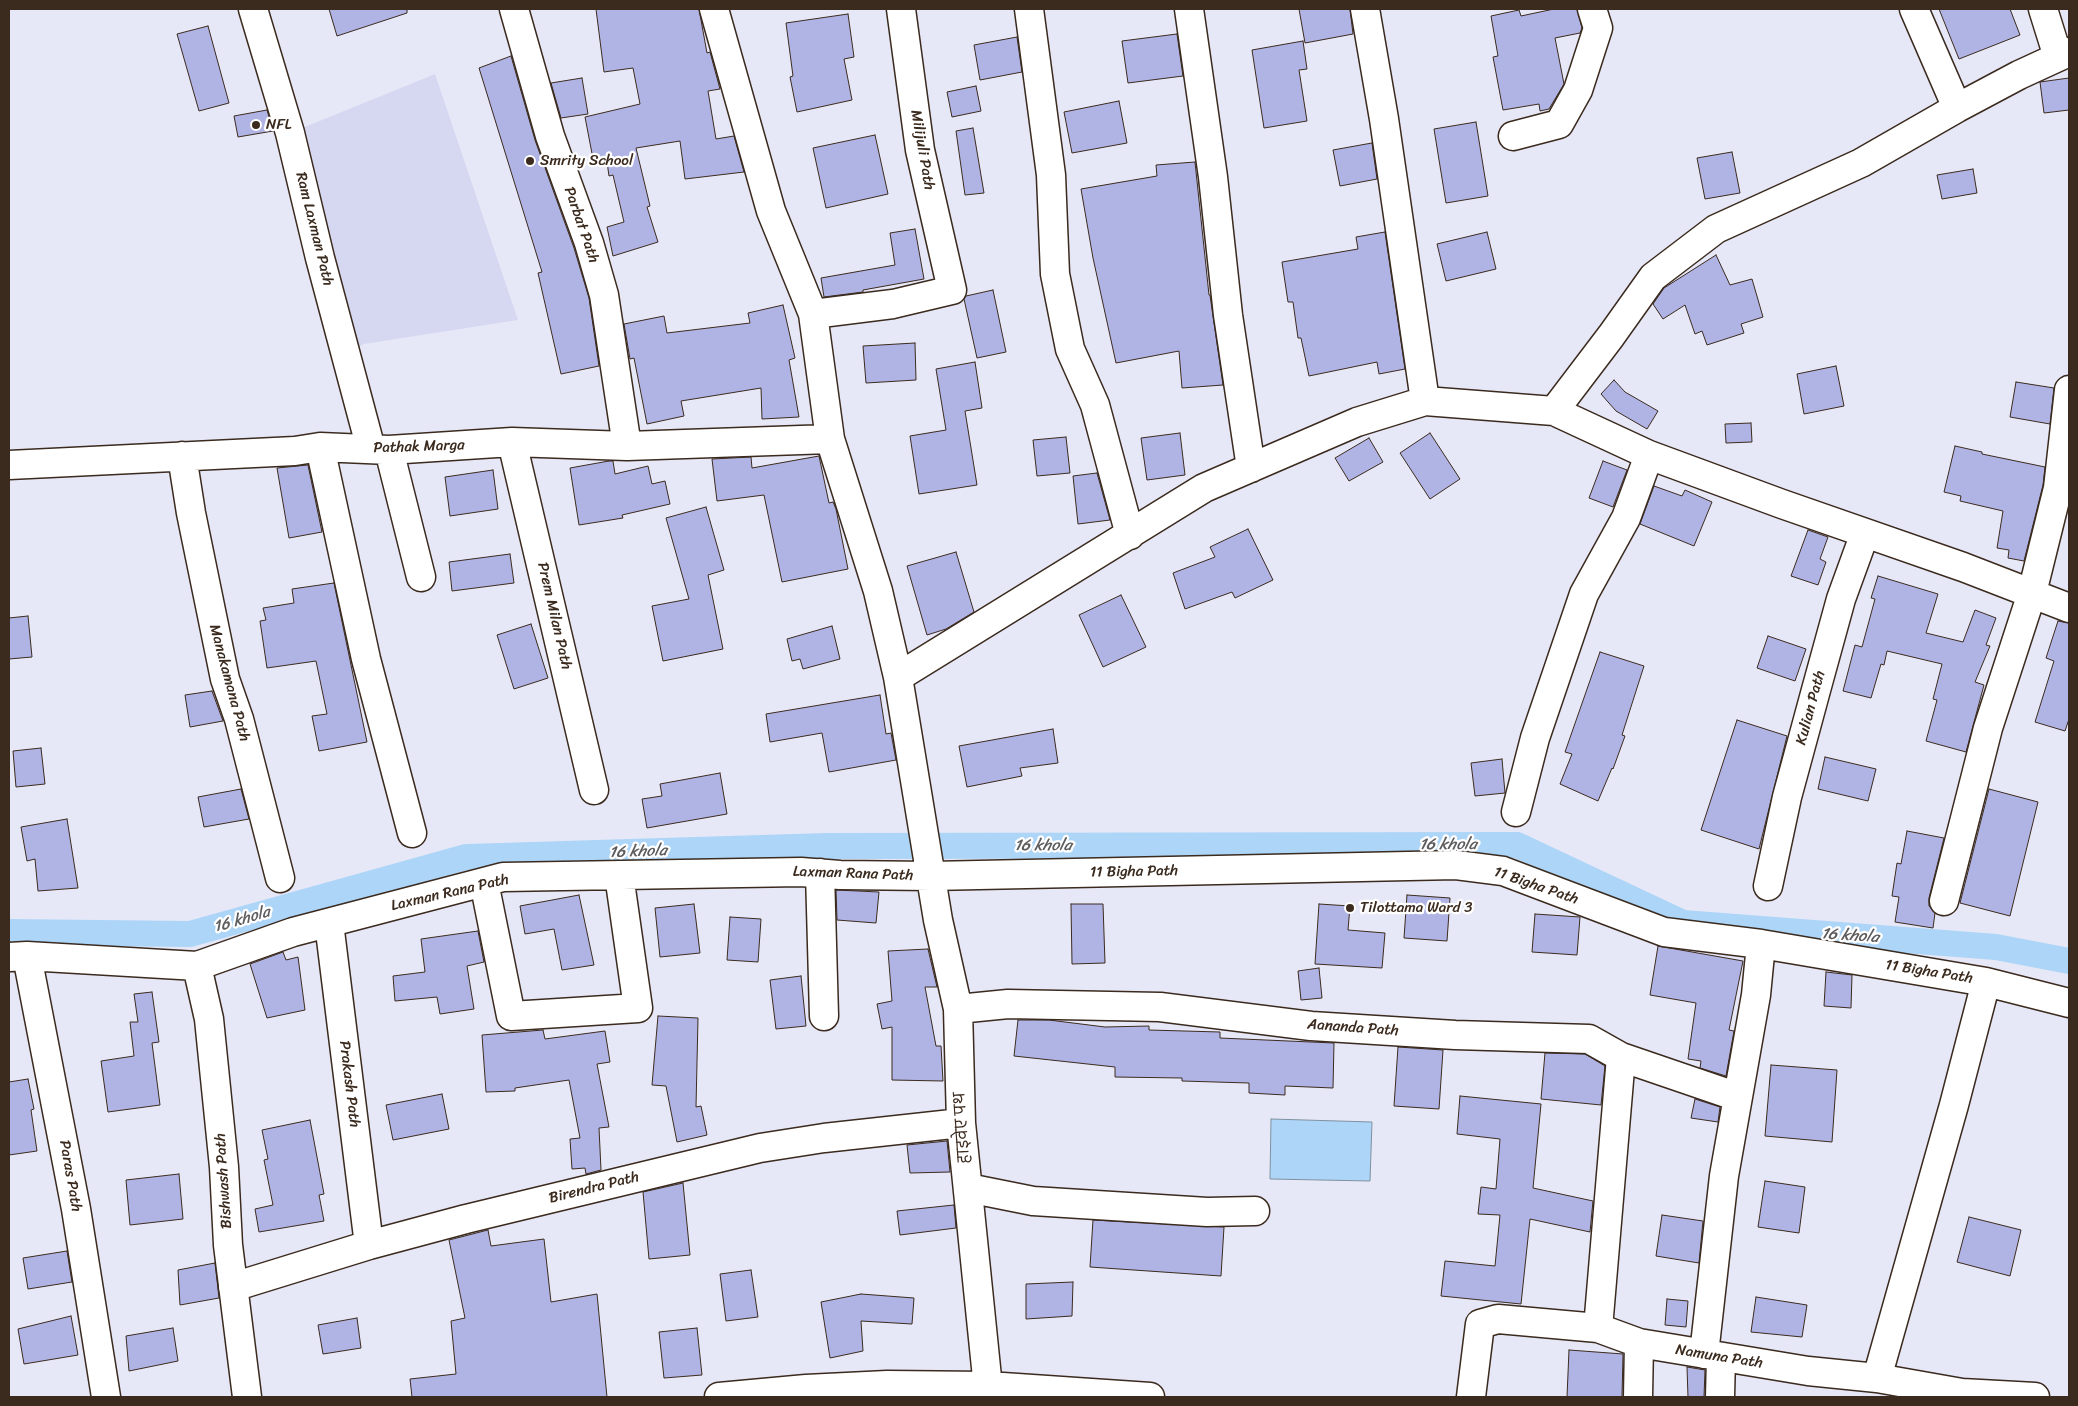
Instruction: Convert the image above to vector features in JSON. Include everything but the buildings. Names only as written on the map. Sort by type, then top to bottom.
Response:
[{"type":"street","name":"Ram Laxman Path","points":[[253,9],[290,133],[320,258],[421,577]]},
{"type":"street","name":"Parbat Path","points":[[514,9],[550,136],[589,243],[604,295],[627,446]]},
{"type":"street","name":"हाइवेए पथ","points":[[714,9],[771,211],[813,314],[830,439],[878,591],[898,677],[938,920],[958,1009],[961,1123],[989,1391]]},
{"type":"street","name":"Milijuli Path","points":[[813,314],[893,304],[952,290],[920,150],[901,9]]},
{"type":"street","points":[[1029,9],[1051,175],[1055,274],[1070,350],[1094,405],[1130,534]]},
{"type":"street","points":[[1189,9],[1213,177],[1228,315],[1251,468]]},
{"type":"street","points":[[1365,9],[1384,119],[1425,401]]},
{"type":"street","points":[[1513,136],[1559,124],[1578,90],[1598,28],[1592,9]]},
{"type":"street","points":[[1914,9],[1957,108]]},
{"type":"street","points":[[1554,411],[1611,336],[1652,277],[1716,229],[1862,163],[1957,108],[2064,54],[2043,9]]},
{"type":"street","points":[[1944,901],[1988,728],[2032,593],[2058,488],[2069,390]]},
{"type":"street","points":[[898,677],[1204,488],[1357,422],[1425,401],[1554,411],[1650,455],[2069,608]]},
{"type":"street","name":"Pathak Marga","points":[[9,465],[295,451],[320,447],[380,450],[512,442],[627,446],[830,439]]},
{"type":"street","name":"Prem Milan Path","points":[[512,442],[594,790]]},
{"type":"street","points":[[320,447],[366,659],[412,833]]},
{"type":"street","points":[[1516,812],[1535,738],[1584,594],[1626,518],[1650,455]]},
{"type":"street","name":"Manakamana Path","points":[[182,456],[191,513],[225,679],[239,719],[280,878]]},
{"type":"street","name":"Kulian Path","points":[[1768,886],[1787,797],[1841,599],[1865,533]]},
{"type":"street","name":"11 Bigha Path","points":[[930,869],[1456,865],[1503,871],[1664,932],[1761,944],[1986,982],[2069,1003]]},
{"type":"street","name":"Laxman Rana Path","points":[[18,956],[197,966],[293,932],[503,877],[801,872],[840,875],[930,869]]},
{"type":"street","points":[[820,873],[824,1016]]},
{"type":"street","points":[[484,882],[511,1016],[638,1008],[619,875]]},
{"type":"street","name":"Prakash Path","points":[[329,923],[369,1245]]},
{"type":"street","points":[[1720,1397],[1712,1356],[1724,1176],[1756,995],[1761,944]]},
{"type":"street","name":"Paras Path","points":[[18,956],[76,1209],[106,1397]]},
{"type":"street","name":"Bishwash Path","points":[[197,966],[208,1019],[224,1167],[228,1245],[247,1397]]},
{"type":"street","points":[[1877,1378],[1954,1105],[1986,982]]},
{"type":"street","name":"Aananda Path","points":[[958,1009],[1008,1004],[1160,1007],[1311,1026],[1455,1035],[1590,1039],[1621,1057],[1738,1097]]},
{"type":"street","points":[[1598,1328],[1621,1057]]},
{"type":"street","name":"Birendra Path","points":[[233,1288],[369,1245],[475,1216],[760,1148],[824,1138],[961,1123]]},
{"type":"street","points":[[968,1188],[1033,1201],[1207,1212],[1255,1211]]},
{"type":"street","name":"Namuna Path","points":[[1470,1397],[1480,1324],[1498,1319],[1598,1328],[1639,1343],[1808,1371],[1877,1378],[1962,1395],[2035,1397]]},
{"type":"street","points":[[1638,1397],[1639,1343]]},
{"type":"street","points":[[719,1397],[806,1389],[887,1386],[1150,1397]]},
{"type":"shaded area","points":[[435,74],[518,320],[364,344],[346,353],[290,133]]},
{"type":"shaded area","points":[[1271,1119],[1372,1122],[1370,1181],[1270,1179]]},
{"type":"waterway","name":"16 khola","points":[[9,932],[190,934],[466,857],[827,846],[1517,845],[1683,923],[1996,947],[2069,961]]},
{"type":"place","name":"NFL","points":[[256,125]]},
{"type":"place","name":"Smrity School","points":[[530,161]]},
{"type":"place","name":"Tilottama Ward 3","points":[[1350,908]]}]
